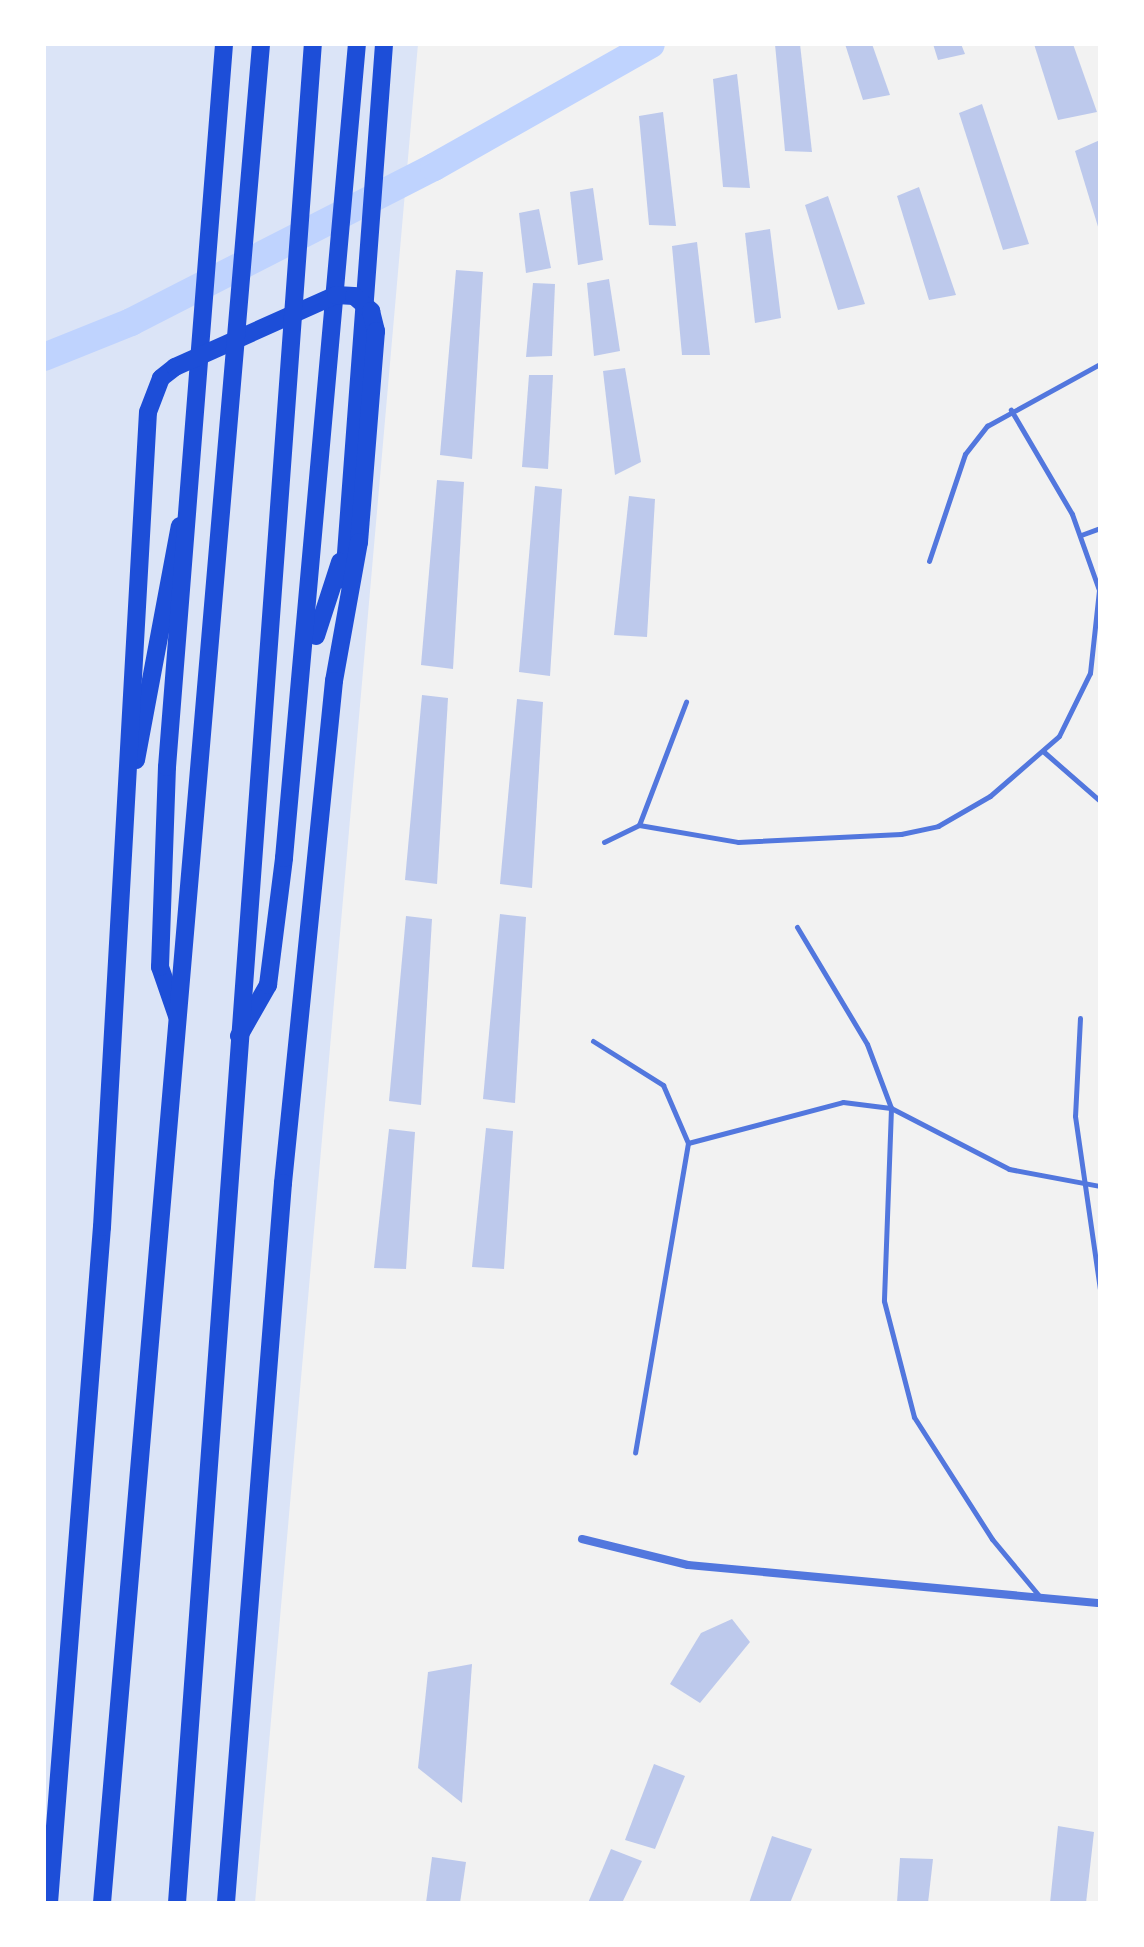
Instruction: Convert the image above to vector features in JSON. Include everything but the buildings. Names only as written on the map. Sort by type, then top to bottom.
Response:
[{"type":"highway","points":[[179,1024],[160,967],[188,505],[224,44]]},
{"type":"highway","points":[[102,1903],[261,44]]},
{"type":"highway","points":[[177,1903],[237,1038],[313,44]]},
{"type":"highway","points":[[237,1038],[268,985],[304,673],[357,44]]},
{"type":"highway","points":[[226,1903],[283,1183],[344,603],[343,554],[384,44]]},
{"type":"highway","points":[[49,1903],[102,1227],[151,393],[175,367],[336,295],[354,296],[371,311],[376,331],[359,542],[344,603]]},
{"type":"highway","points":[[123,850],[169,553],[188,505]]},
{"type":"highway","points":[[304,673],[343,554]]},
{"type":"street","points":[[582,1539],[688,1565],[1100,1603]]},
{"type":"lane","points":[[929,561],[965,454],[1011,410],[1100,364]]},
{"type":"lane","points":[[604,842],[639,825],[738,842],[901,834],[938,826],[1044,752],[1090,673],[1099,590],[1081,535],[1011,410]]},
{"type":"lane","points":[[1081,535],[1100,528]]},
{"type":"lane","points":[[639,825],[686,702]]},
{"type":"lane","points":[[1044,752],[1100,801]]},
{"type":"lane","points":[[797,927],[867,1044],[891,1108],[884,1301],[890,1345],[914,1417],[992,1539],[1042,1599]]},
{"type":"lane","points":[[1080,1018],[1075,1116],[1082,1185],[1100,1289]]},
{"type":"lane","points":[[593,1041],[663,1085],[688,1143],[635,1453]]},
{"type":"lane","points":[[688,1143],[843,1102],[891,1108],[1009,1169],[1100,1186]]},
{"type":"shaded area","points":[[44,44],[418,44],[255,1903],[44,1903]]},
{"type":"waterway","points":[[44,357],[131,322],[434,167],[651,44]]}]
